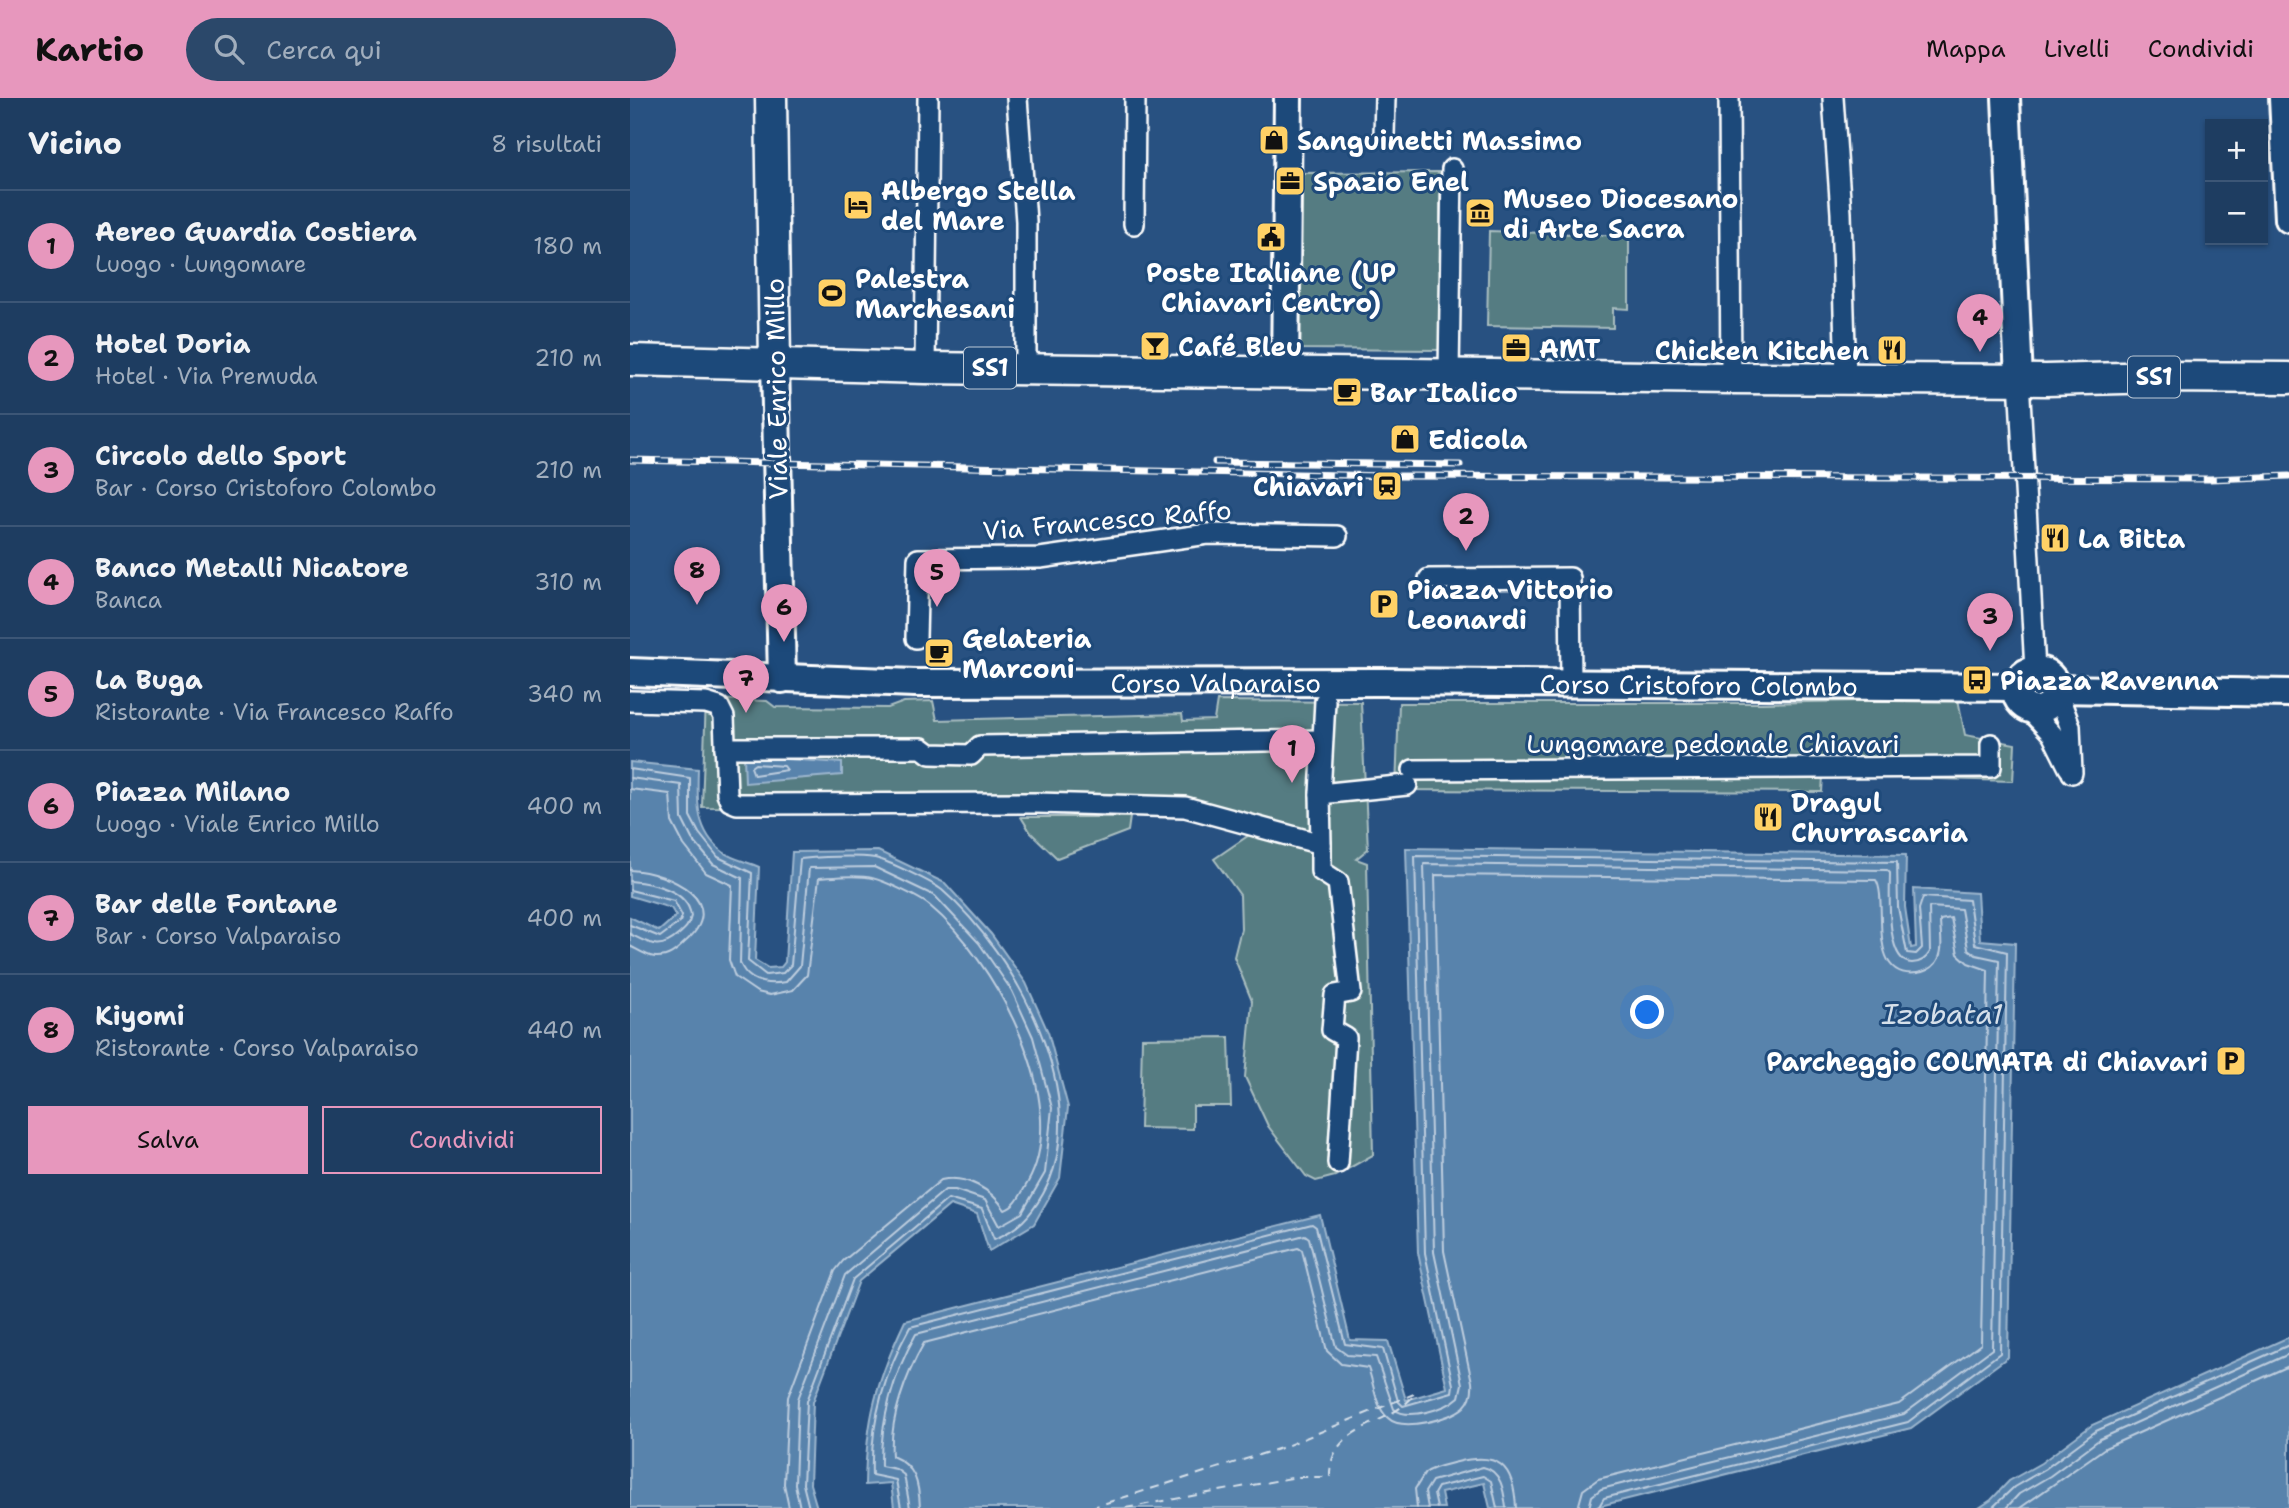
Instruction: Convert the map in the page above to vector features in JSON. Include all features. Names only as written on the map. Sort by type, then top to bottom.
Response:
[{"type":"main road","name":"Viale Enrico Millo","points":[[771,98],[775,362]]},
{"type":"main road","name":"SS1","points":[[630,360],[775,362],[925,369],[1026,368],[1731,378],[2289,378]]},
{"type":"street","points":[[925,369],[928,98]]},
{"type":"street","points":[[1017,98],[1026,221],[1026,368]]},
{"type":"street","points":[[1134,224],[1135,98]]},
{"type":"street","points":[[1286,371],[1288,98]]},
{"type":"street","points":[[1384,135],[1385,98]]},
{"type":"street","points":[[1729,98],[1731,378]]},
{"type":"street","points":[[1833,98],[1841,213],[1846,379]]},
{"type":"street","points":[[2006,98],[2019,379],[2027,688],[2072,774],[2070,726],[2056,689]]},
{"type":"street","points":[[2283,98],[2289,219]]},
{"type":"street","points":[[1449,374],[1452,169]]},
{"type":"street","name":"Viale Enrico Millo","points":[[775,362],[782,679]]},
{"type":"street","name":"Via Francesco Raffo","points":[[916,638],[918,559],[1040,558],[1208,534],[1337,537]]},
{"type":"street","points":[[1429,579],[1570,578],[1571,684]]},
{"type":"street","name":"Corso Valparaiso","points":[[630,673],[927,683],[1384,682]]},
{"type":"street","name":"Corso Cristoforo Colombo","points":[[1384,682],[2027,688]]},
{"type":"street","points":[[2027,688],[2048,706],[2056,689]]},
{"type":"street","points":[[2056,689],[2289,694]]},
{"type":"street","points":[[630,701],[706,703],[719,707],[724,717],[726,794],[730,801],[737,804],[1036,803],[1185,807],[1321,844]]},
{"type":"street","points":[[1325,701],[1322,740],[1328,793],[1321,844],[1321,871],[1338,882],[1351,992],[1335,995],[1332,1030],[1346,1038],[1338,1163]]},
{"type":"street","points":[[725,748],[922,748],[930,754],[971,755],[980,746],[1322,740]]},
{"type":"street","name":"Lungomare pedonale Chiavari","points":[[1328,793],[1406,780],[1990,767],[1991,744]]},
{"type":"green space","points":[[1440,172],[1440,350],[1297,349],[1300,173]]},
{"type":"green space","points":[[1489,231],[1629,236],[1629,309],[1613,308],[1613,328],[1487,326]]},
{"type":"green space","points":[[706,699],[767,701],[775,707],[888,708],[904,702],[933,701],[937,720],[1182,714],[1183,721],[1214,720],[1217,701],[1361,702],[1368,849],[1356,859],[1367,863],[1373,1155],[1335,1176],[1316,1181],[1306,1176],[1268,1126],[1245,1077],[1252,1001],[1234,957],[1241,929],[1240,895],[1214,859],[1252,833],[1177,808],[702,807]]},
{"type":"green space","points":[[1958,699],[1965,735],[2015,744],[2013,781],[1823,776],[1822,792],[1396,790],[1399,703],[1761,703]]},
{"type":"green space","points":[[1021,817],[1130,817],[1128,831],[1057,858],[1031,833]]},
{"type":"green space","points":[[1229,1037],[1231,1106],[1193,1106],[1193,1129],[1140,1128],[1142,1038]]},
{"type":"water","points":[[744,756],[842,763],[842,775],[745,783]]},
{"type":"water","points":[[630,762],[698,769],[698,803],[707,835],[714,844],[735,859],[759,867],[755,960],[768,968],[781,967],[785,962],[792,852],[878,851],[945,883],[991,934],[1026,983],[1048,1032],[1068,1107],[1060,1178],[1034,1224],[989,1251],[977,1214],[950,1205],[859,1281],[813,1402],[810,1484],[817,1508],[630,1508],[630,917],[659,931],[676,916],[671,908],[630,896]]},
{"type":"water","name":"Izobata1","points":[[1406,848],[1906,855],[1905,907],[1911,948],[1916,947],[1914,889],[1977,893],[1980,940],[2015,943],[2008,1357],[1911,1428],[1592,1508],[1490,1508],[1484,1483],[1441,1493],[1444,1508],[894,1508],[891,1483],[865,1485],[868,1440],[875,1400],[887,1362],[905,1321],[1320,1215],[1350,1340],[1388,1341],[1406,1400],[1447,1388],[1418,1253]]},
{"type":"water","points":[[2289,1337],[2289,1508],[1979,1508],[2009,1481],[2041,1463],[2092,1425]]},
{"type":"ferry route","points":[[1090,1508],[1281,1448],[1414,1394]]},
{"type":"ferry route","points":[[1125,1508],[1297,1477],[1330,1477],[1332,1460],[1339,1446],[1349,1436],[1403,1406],[1414,1395]]},
{"type":"railway","points":[[630,460],[1389,476],[2210,479],[2289,476]]},
{"type":"railway","points":[[1215,462],[1460,465]]},
{"type":"place","name":"Sanguinetti Massimo","points":[[1274,140]]},
{"type":"place","name":"Spazio Enel","points":[[1290,181]]},
{"type":"place","name":"Albergo Stella del Mare","points":[[858,205]]},
{"type":"place","name":"Museo Diocesano di Arte Sacra","points":[[1480,213]]},
{"type":"place","name":"Poste Italiane (UP Chiavari Centro)","points":[[1271,237]]},
{"type":"place","name":"Palestra Marchesani","points":[[832,293]]},
{"type":"place","name":"Café Bleu","points":[[1155,346]]},
{"type":"place","name":"AMT","points":[[1516,348]]},
{"type":"place","name":"Chicken Kitchen","points":[[1892,350]]},
{"type":"place","name":"Banco Metalli Nicatore","points":[[1980,352]]},
{"type":"place","name":"Bar Italico","points":[[1347,392]]},
{"type":"place","name":"Edicola","points":[[1405,439]]},
{"type":"place","name":"Chiavari","points":[[1387,486]]},
{"type":"place","name":"La Bitta","points":[[2055,538]]},
{"type":"place","name":"Hotel Doria","points":[[1466,551]]},
{"type":"place","name":"Piazza Vittorio Leonardi","points":[[1384,604]]},
{"type":"place","name":"Kiyomi","points":[[697,605]]},
{"type":"place","name":"La Buga","points":[[937,607]]},
{"type":"place","name":"Piazza Milano","points":[[784,642]]},
{"type":"place","name":"Circolo dello Sport","points":[[1990,651]]},
{"type":"place","name":"Gelateria Marconi","points":[[939,653]]},
{"type":"place","name":"Piazza Ravenna","points":[[1977,680]]},
{"type":"place","name":"Bar delle Fontane","points":[[746,713]]},
{"type":"place","name":"Aereo Guardia Costiera","points":[[1292,783]]},
{"type":"place","name":"Dragul Churrascaria","points":[[1768,817]]},
{"type":"place","name":"Parcheggio COLMATA di Chiavari","points":[[2231,1061]]}]
